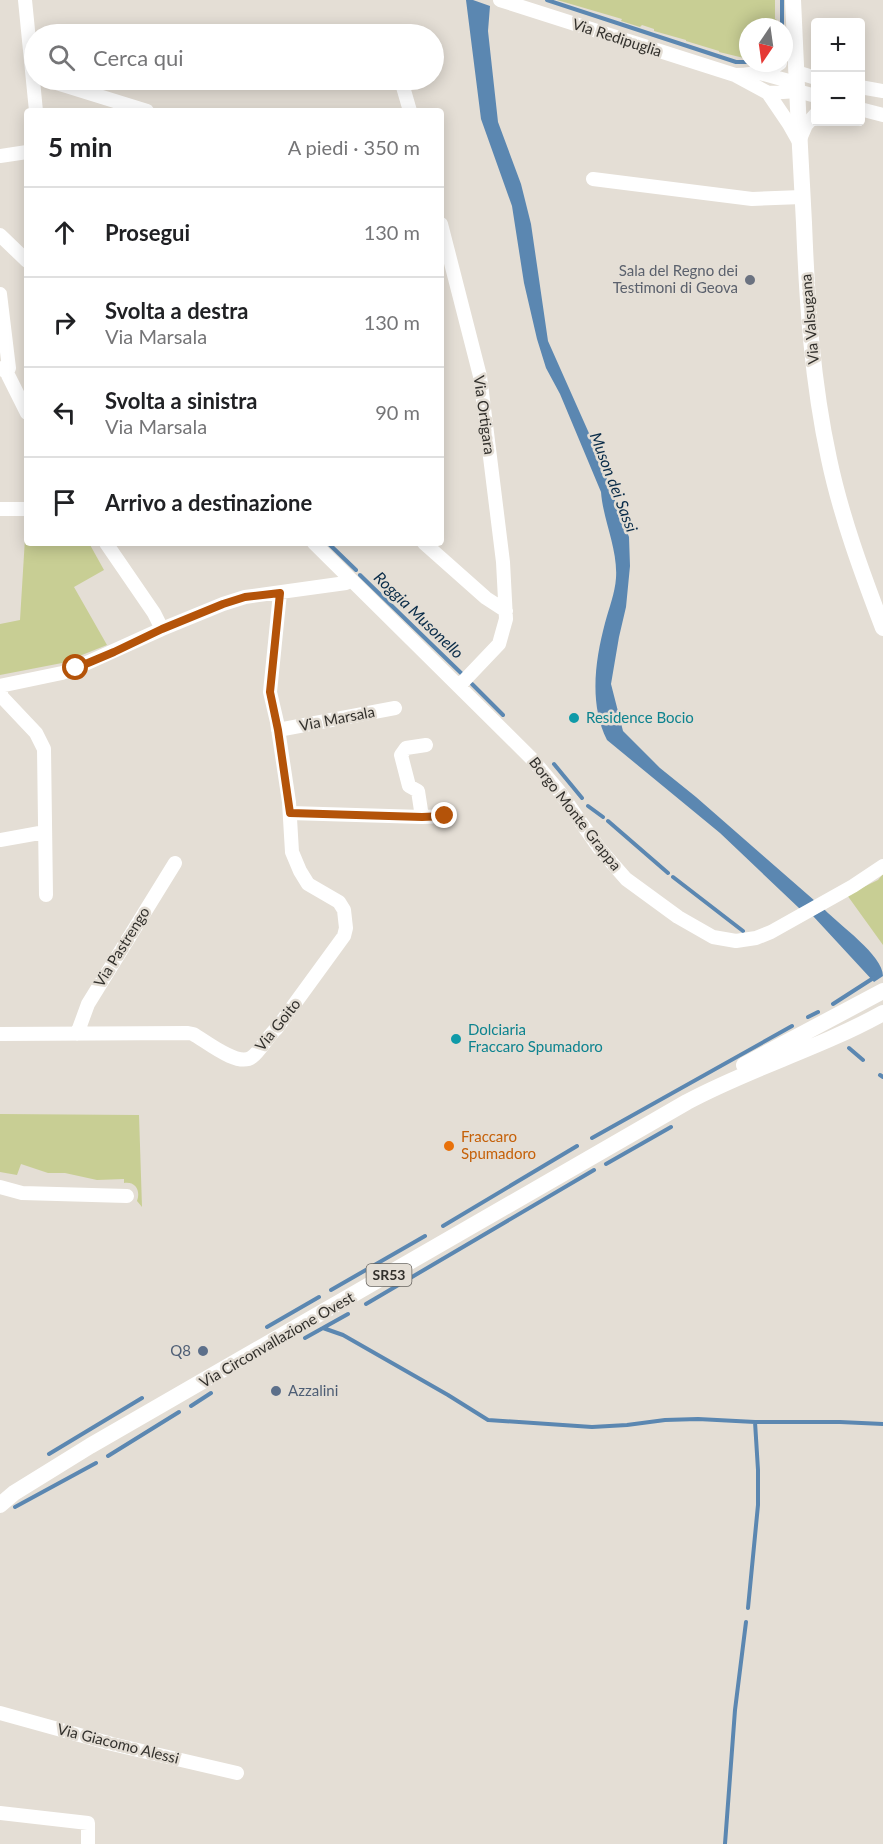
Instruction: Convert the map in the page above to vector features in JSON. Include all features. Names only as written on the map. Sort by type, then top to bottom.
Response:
[{"type":"main road","name":"Via Valsugana","points":[[793,0],[807,291],[814,370],[826,446],[851,539],[883,628]]},
{"type":"main road","name":"Via Circonvallazione Ovest","points":[[696,1098],[753,1060],[880,992]]},
{"type":"main road","name":"Via Circonvallazione Ovest","points":[[0,1505],[7,1494],[696,1098],[883,1013]]},
{"type":"street","points":[[25,0],[26,24]]},
{"type":"street","name":"Via Redipuglia","points":[[500,0],[735,75],[768,93],[799,141]]},
{"type":"street","points":[[793,41],[795,37]]},
{"type":"street","name":"Via Redipuglia","points":[[735,75],[761,72]]},
{"type":"street","name":"Via Redipuglia","points":[[758,73],[796,82]]},
{"type":"street","points":[[768,93],[811,79]]},
{"type":"street","points":[[796,82],[811,92]]},
{"type":"street","points":[[865,88],[883,92]]},
{"type":"street","points":[[34,90],[36,108]]},
{"type":"street","points":[[79,90],[137,108]]},
{"type":"street","points":[[404,90],[409,108]]},
{"type":"street","points":[[865,110],[883,116]]},
{"type":"street","points":[[799,141],[811,120]]},
{"type":"street","points":[[0,156],[24,152]]},
{"type":"street","points":[[593,179],[752,199],[802,197]]},
{"type":"street","points":[[0,235],[24,258]]},
{"type":"street","name":"Via Ortigara","points":[[444,236],[480,376],[503,562],[506,611],[505,626],[499,644],[460,686]]},
{"type":"street","points":[[0,294],[9,368],[6,378]]},
{"type":"street","points":[[0,352],[6,378],[24,408]]},
{"type":"street","points":[[0,509],[24,509]]},
{"type":"street","points":[[108,546],[154,613],[162,629]]},
{"type":"street","name":"Borgo Monte Grappa","points":[[317,546],[511,736],[547,776],[613,865],[645,894],[678,917],[713,937],[736,941],[756,938],[853,886],[883,866]]},
{"type":"street","points":[[427,546],[486,598],[506,611]]},
{"type":"street","points":[[46,895],[44,749],[36,734],[2,698],[0,688],[69,671],[162,629],[245,597],[346,583],[351,580]]},
{"type":"street","name":"Via Marsala","points":[[280,593],[270,692],[290,813],[291,842]]},
{"type":"street","name":"Via Marsala","points":[[278,730],[395,708]]},
{"type":"street","points":[[422,817],[418,791],[409,786],[401,755],[406,748],[426,745]]},
{"type":"street","points":[[290,813],[445,816]]},
{"type":"street","points":[[0,840],[45,832]]},
{"type":"street","name":"Via Goito","points":[[0,1034],[188,1033],[194,1034],[232,1058],[243,1060],[252,1057],[303,994],[344,936],[346,928],[344,910],[339,902],[303,879],[294,860],[291,842]]},
{"type":"street","name":"Via Pastrengo","points":[[77,1034],[88,1004],[175,863]]},
{"type":"street","points":[[0,1191],[127,1196]]},
{"type":"street","points":[[0,1199],[18,1193]]},
{"type":"street","name":"Via Giacomo Alessi","points":[[0,1713],[112,1744],[237,1773]]},
{"type":"street","points":[[0,1813],[88,1823],[88,1844]]},
{"type":"green space","points":[[557,0],[775,0],[775,18],[739,18],[739,57],[654,31],[642,25],[640,27],[621,21],[622,19]]},
{"type":"green space","points":[[25,546],[91,546],[104,570],[74,587],[107,645],[62,663],[0,675],[0,624],[20,620]]},
{"type":"green space","points":[[883,874],[883,945],[847,895],[878,880]]},
{"type":"green space","points":[[0,1114],[139,1115],[142,1207],[137,1201],[136,1187],[131,1183],[124,1183],[124,1179],[97,1180],[65,1173],[48,1173],[21,1164],[17,1175],[0,1172]]},
{"type":"water","points":[[466,0],[490,6],[488,31],[498,122],[521,184],[531,224],[548,341],[592,440],[629,537],[630,566],[626,607],[611,684],[623,731],[660,768],[815,901],[800,909],[720,833],[607,740],[601,726],[596,697],[596,667],[601,637],[615,584],[616,567],[613,545],[601,492],[560,394],[546,368],[537,339],[524,283],[512,206],[481,119]]},
{"type":"water","points":[[824,909],[876,959],[883,976],[874,982],[813,916]]},
{"type":"waterway","points":[[547,0],[739,62]]},
{"type":"waterway","points":[[782,0],[782,18]]},
{"type":"waterway","name":"Roggia Musonello","points":[[331,546],[356,570]]},
{"type":"waterway","name":"Roggia Musonello","points":[[360,575],[461,673]]},
{"type":"waterway","name":"Roggia Musonello","points":[[472,684],[503,715]]},
{"type":"waterway","name":"Roggia Musonello","points":[[554,764],[582,798]]},
{"type":"waterway","name":"Roggia Musonello","points":[[588,806],[603,817]]},
{"type":"waterway","name":"Roggia Musonello","points":[[608,821],[668,873]]},
{"type":"waterway","name":"Roggia Musonello","points":[[673,877],[743,931]]},
{"type":"waterway","points":[[833,1004],[875,977]]},
{"type":"waterway","name":"Roggia Musonello","points":[[808,1017],[818,1012]]},
{"type":"waterway","points":[[592,1138],[792,1026]]},
{"type":"waterway","name":"Roggia Musonello","points":[[849,1048],[863,1060]]},
{"type":"waterway","points":[[606,1164],[671,1127]]},
{"type":"waterway","points":[[443,1226],[577,1146]]},
{"type":"waterway","points":[[366,1304],[594,1170]]},
{"type":"waterway","points":[[331,1290],[425,1236]]},
{"type":"waterway","points":[[267,1327],[319,1297]]},
{"type":"waterway","points":[[305,1338],[348,1314]]},
{"type":"waterway","points":[[323,1328],[343,1335],[488,1420],[592,1427],[698,1419],[883,1424]]},
{"type":"waterway","points":[[191,1406],[211,1393]]},
{"type":"waterway","points":[[49,1454],[142,1398]]},
{"type":"waterway","points":[[108,1456],[179,1412]]},
{"type":"waterway","points":[[748,1608],[758,1505],[755,1422]]},
{"type":"waterway","points":[[15,1507],[96,1463]]},
{"type":"waterway","points":[[725,1844],[735,1710],[746,1622]]},
{"type":"place","name":"Sala del Regno dei Testimoni di Geova","points":[[750,280]]},
{"type":"place","name":"Residence Bocio","points":[[574,718]]},
{"type":"place","name":"Dolciaria Fraccaro Spumadoro","points":[[456,1039]]},
{"type":"place","name":"Fraccaro Spumadoro","points":[[449,1146]]},
{"type":"place","name":"Q8","points":[[203,1351]]},
{"type":"place","name":"Azzalini","points":[[276,1391]]},
{"type":"route","points":[[76,668],[223,604],[245,597],[280,593],[270,692],[290,813],[345,816],[445,816]]},
{"type":"water label","name":"Muson dei Sassi","points":[[614,482]]}]
